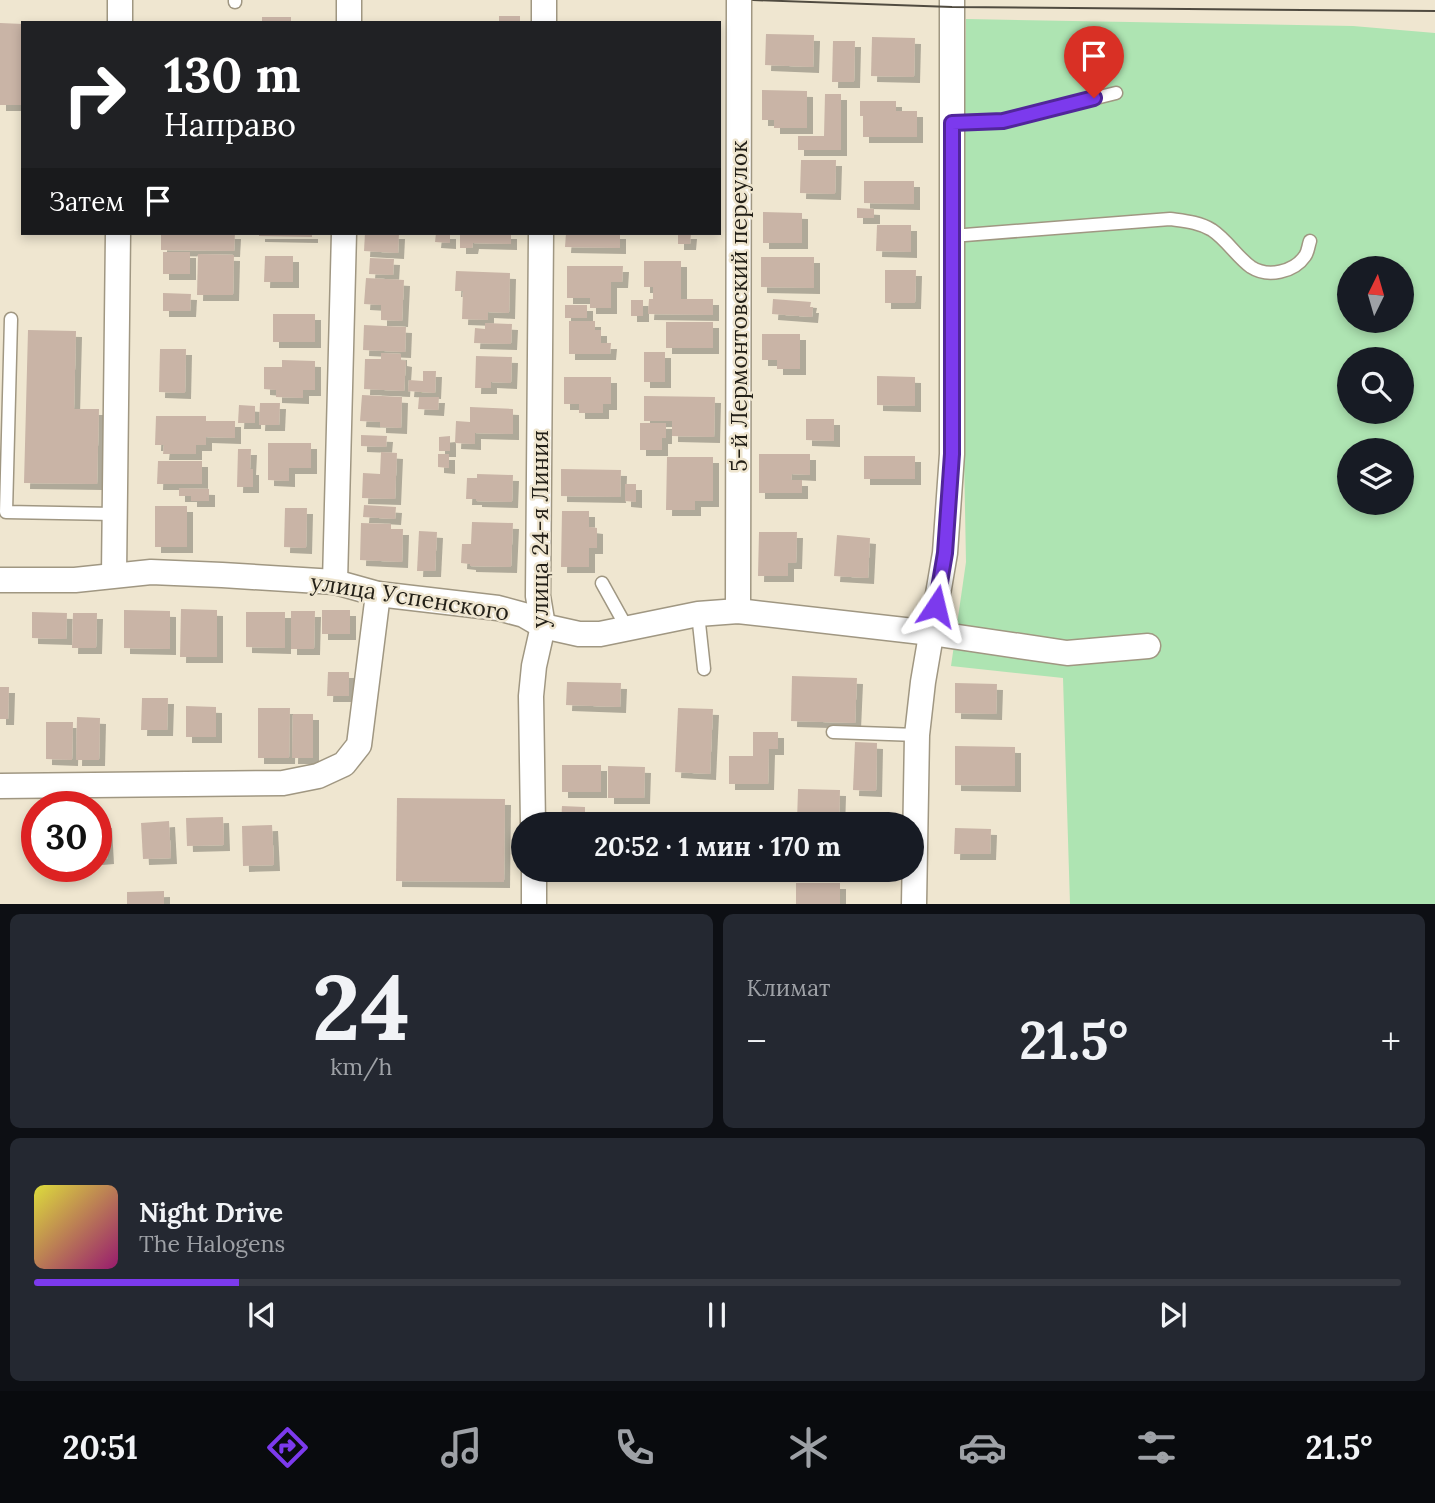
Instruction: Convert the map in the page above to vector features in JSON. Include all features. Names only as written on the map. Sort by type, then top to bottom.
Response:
[{"type":"street","points":[[120,0],[120,21]]},
{"type":"street","points":[[349,0],[349,21]]},
{"type":"street","points":[[544,0],[544,21]]},
{"type":"street","name":"5-й Лермонтовский переулок","points":[[738,611],[739,0]]},
{"type":"street","points":[[914,904],[917,735],[923,682],[945,553],[952,454],[952,0]]},
{"type":"street","points":[[114,575],[118,235]]},
{"type":"street","points":[[335,582],[344,235]]},
{"type":"street","name":"улица 24-я Линия","points":[[533,812],[531,696],[534,666],[543,626],[538,596],[541,235]]},
{"type":"street","name":"улица Успенского","points":[[0,580],[75,580],[163,572],[335,582],[378,594],[498,608],[524,615],[543,626],[579,634],[600,634],[698,614],[738,611],[931,633],[1067,653],[1148,646]]},
{"type":"street","points":[[0,786],[283,783],[318,776],[344,764],[359,746],[378,594]]},
{"type":"street","points":[[534,882],[534,904]]},
{"type":"lane","points":[[952,123],[1003,121],[1116,93]]},
{"type":"lane","points":[[952,236],[1170,219],[1192,222],[1211,229],[1252,268],[1269,273],[1286,271],[1298,264],[1307,254],[1310,241]]},
{"type":"lane","points":[[11,319],[6,512],[114,514]]},
{"type":"lane","points":[[602,583],[626,628]]},
{"type":"lane","points":[[698,614],[704,669]]},
{"type":"lane","points":[[833,732],[917,735]]},
{"type":"green space","points":[[966,19],[1353,26],[1435,33],[1435,904],[1070,904],[1063,678],[951,666],[966,562],[962,348]]},
{"type":"building","points":[[499,16],[520,16],[520,21],[499,21]]},
{"type":"building","points":[[262,17],[291,17],[291,21],[262,21]]},
{"type":"building","points":[[0,23],[21,24],[21,105],[0,105]]},
{"type":"building","points":[[766,34],[814,35],[813,67],[765,65]]},
{"type":"building","points":[[872,37],[915,38],[914,77],[871,76]]},
{"type":"building","points":[[833,41],[855,41],[854,82],[832,82]]},
{"type":"building","points":[[762,90],[807,91],[807,128],[774,128],[774,120],[762,120]]},
{"type":"building","points":[[825,94],[841,94],[841,150],[798,150],[798,136],[824,136]]},
{"type":"building","points":[[860,101],[896,101],[896,111],[917,111],[917,137],[863,137]]},
{"type":"building","points":[[801,160],[836,160],[835,194],[800,193]]},
{"type":"building","points":[[864,181],[914,181],[914,204],[864,203]]},
{"type":"building","points":[[857,208],[874,209],[874,218],[857,218]]},
{"type":"building","points":[[763,212],[802,213],[802,243],[763,243]]},
{"type":"building","points":[[877,225],[911,225],[911,252],[876,251]]},
{"type":"building","points":[[161,235],[235,235],[234,251],[161,250]]},
{"type":"building","points":[[312,235],[312,237],[259,236]]},
{"type":"building","points":[[365,235],[399,235],[398,253],[364,251]]},
{"type":"building","points":[[436,235],[450,235],[450,243],[435,242]]},
{"type":"building","points":[[460,235],[511,235],[511,244],[473,243],[472,248],[460,248]]},
{"type":"building","points":[[566,235],[620,235],[620,248],[565,247]]},
{"type":"building","points":[[678,235],[691,235],[690,244],[678,244]]},
{"type":"building","points":[[163,252],[190,252],[190,274],[163,274]]},
{"type":"building","points":[[198,254],[234,255],[233,295],[197,295]]},
{"type":"building","points":[[265,256],[293,256],[293,282],[264,282]]},
{"type":"building","points":[[761,257],[814,257],[814,288],[761,287]]},
{"type":"building","points":[[370,258],[394,259],[393,275],[369,274]]},
{"type":"building","points":[[644,261],[681,261],[681,299],[713,299],[713,315],[648,314],[649,299],[653,299],[653,287],[644,287]]},
{"type":"building","points":[[567,266],[623,266],[622,282],[611,282],[611,308],[590,308],[590,298],[567,298]]},
{"type":"building","points":[[885,270],[916,270],[915,303],[885,303]]},
{"type":"building","points":[[456,271],[510,273],[509,313],[488,312],[488,320],[462,319],[463,291],[455,291]]},
{"type":"building","points":[[366,278],[404,280],[402,321],[381,320],[381,305],[364,304]]},
{"type":"building","points":[[163,293],[191,294],[190,311],[163,311]]},
{"type":"building","points":[[773,299],[811,302],[812,317],[772,314]]},
{"type":"building","points":[[631,300],[643,300],[643,316],[631,316]]},
{"type":"building","points":[[565,305],[587,305],[587,318],[565,318]]},
{"type":"building","points":[[273,314],[315,314],[315,342],[273,342]]},
{"type":"building","points":[[569,321],[595,321],[595,330],[601,330],[601,343],[611,343],[610,354],[569,354]]},
{"type":"building","points":[[666,322],[713,322],[713,348],[666,348]]},
{"type":"building","points":[[485,323],[512,324],[511,344],[474,343],[475,328],[485,329]]},
{"type":"building","points":[[364,325],[406,327],[405,352],[363,350]]},
{"type":"building","points":[[28,330],[76,331],[74,409],[99,409],[97,484],[24,483]]},
{"type":"building","points":[[762,334],[800,334],[800,369],[777,369],[777,360],[762,360]]},
{"type":"building","points":[[160,349],[186,349],[185,393],[159,392]]},
{"type":"building","points":[[644,352],[665,352],[665,382],[644,382]]},
{"type":"building","points":[[381,353],[401,354],[401,360],[406,361],[404,391],[364,389],[365,359],[381,359]]},
{"type":"building","points":[[476,356],[512,357],[511,383],[491,382],[491,388],[475,388]]},
{"type":"building","points":[[282,360],[315,361],[315,390],[303,390],[303,398],[276,397],[276,390],[264,389],[264,367],[282,367]]},
{"type":"building","points":[[423,371],[436,371],[435,393],[408,391],[409,380],[423,381]]},
{"type":"building","points":[[877,376],[915,377],[915,406],[877,405]]},
{"type":"building","points":[[564,377],[611,377],[611,404],[603,404],[603,413],[579,413],[579,404],[564,404]]},
{"type":"building","points":[[362,395],[402,397],[401,428],[380,427],[380,422],[360,421]]},
{"type":"building","points":[[644,396],[715,397],[714,437],[672,436],[672,421],[644,421]]},
{"type":"building","points":[[419,397],[439,397],[438,410],[418,409]]},
{"type":"building","points":[[260,403],[280,403],[279,425],[259,425]]},
{"type":"building","points":[[239,405],[255,406],[255,423],[238,423]]},
{"type":"building","points":[[470,407],[513,409],[513,434],[475,433],[475,444],[455,443],[456,421],[470,422]]},
{"type":"building","points":[[156,416],[206,416],[206,421],[235,421],[235,438],[206,437],[206,445],[196,445],[196,454],[163,454],[164,445],[155,445]]},
{"type":"building","points":[[806,419],[834,419],[834,441],[806,440]]},
{"type":"building","points":[[640,423],[666,423],[666,438],[662,438],[662,450],[640,450]]},
{"type":"building","points":[[361,435],[387,436],[386,447],[361,446]]},
{"type":"building","points":[[450,436],[450,451],[439,451],[439,437]]},
{"type":"building","points":[[268,443],[311,443],[311,468],[289,468],[289,481],[268,480]]},
{"type":"building","points":[[238,449],[251,449],[253,487],[237,487]]},
{"type":"building","points":[[381,452],[397,453],[395,499],[362,498],[363,473],[380,474]]},
{"type":"building","points":[[438,454],[449,454],[449,468],[438,467]]},
{"type":"building","points":[[759,454],[810,454],[810,475],[792,474],[791,480],[802,480],[802,493],[759,493]]},
{"type":"building","points":[[864,456],[915,456],[915,479],[864,479]]},
{"type":"building","points":[[667,457],[713,457],[713,501],[695,501],[695,510],[666,510]]},
{"type":"building","points":[[158,461],[202,461],[202,484],[157,484]]},
{"type":"building","points":[[561,469],[621,470],[620,497],[561,496]]},
{"type":"building","points":[[477,474],[513,475],[512,502],[466,499],[467,478],[477,478]]},
{"type":"building","points":[[625,484],[636,484],[636,502],[625,501]]},
{"type":"building","points":[[179,488],[209,489],[209,501],[191,501],[191,496],[179,496]]},
{"type":"building","points":[[364,505],[396,507],[395,519],[363,517]]},
{"type":"building","points":[[155,506],[187,506],[187,547],[155,547]]},
{"type":"building","points":[[285,508],[307,508],[306,548],[284,547]]},
{"type":"building","points":[[562,511],[589,511],[589,527],[597,528],[597,548],[589,548],[589,567],[561,567]]},
{"type":"building","points":[[472,522],[513,523],[511,567],[470,566],[461,563],[462,544],[471,544]]},
{"type":"building","points":[[361,523],[391,524],[391,529],[403,529],[402,562],[360,560]]},
{"type":"building","points":[[419,531],[437,532],[435,571],[417,571]]},
{"type":"building","points":[[759,532],[797,532],[796,563],[788,563],[788,576],[758,576]]},
{"type":"building","points":[[837,535],[870,538],[868,578],[834,576]]},
{"type":"building","points":[[181,609],[217,610],[217,657],[180,657]]},
{"type":"building","points":[[124,610],[170,611],[170,649],[124,648]]},
{"type":"building","points":[[322,610],[350,610],[350,634],[322,634]]},
{"type":"building","points":[[291,611],[315,611],[314,649],[291,649]]},
{"type":"building","points":[[32,612],[67,613],[66,639],[32,638]]},
{"type":"building","points":[[246,612],[285,612],[285,648],[246,647]]},
{"type":"building","points":[[73,613],[97,613],[96,648],[72,648]]},
{"type":"building","points":[[328,672],[349,672],[349,696],[327,696]]},
{"type":"building","points":[[792,676],[857,678],[855,723],[791,721]]},
{"type":"building","points":[[567,682],[621,683],[620,707],[566,705]]},
{"type":"building","points":[[955,683],[997,684],[996,714],[955,713]]},
{"type":"building","points":[[0,687],[9,687],[8,719],[0,719]]},
{"type":"building","points":[[142,698],[168,698],[167,730],[141,730]]},
{"type":"building","points":[[186,706],[216,707],[216,737],[186,737]]},
{"type":"building","points":[[258,708],[290,708],[289,758],[258,758]]},
{"type":"building","points":[[678,708],[713,709],[710,774],[675,772]]},
{"type":"building","points":[[293,714],[313,714],[313,758],[292,758]]},
{"type":"building","points":[[77,717],[100,718],[99,760],[76,760]]},
{"type":"building","points":[[46,722],[73,722],[72,760],[46,759]]},
{"type":"building","points":[[753,732],[778,732],[778,749],[769,749],[768,784],[729,784],[729,756],[753,756]]},
{"type":"building","points":[[855,742],[877,743],[876,791],[853,790]]},
{"type":"building","points":[[955,746],[1015,747],[1015,786],[955,785]]},
{"type":"building","points":[[562,765],[601,765],[601,792],[562,792]]},
{"type":"building","points":[[608,766],[645,767],[644,798],[608,798]]},
{"type":"building","points":[[798,789],[840,790],[839,812],[797,812]]},
{"type":"building","points":[[397,798],[505,799],[504,882],[396,881]]},
{"type":"building","points":[[562,806],[585,807],[585,812],[562,812]]},
{"type":"building","points":[[223,817],[224,845],[187,846],[186,818]]},
{"type":"building","points":[[169,821],[171,858],[143,859],[141,823]]},
{"type":"building","points":[[272,825],[274,865],[243,866],[242,826]]},
{"type":"building","points":[[955,828],[991,829],[990,854],[954,854]]},
{"type":"building","points":[[796,883],[840,883],[840,904],[796,904]]},
{"type":"building","points":[[164,891],[164,904],[127,904],[127,892]]},
{"type":"tram line","points":[[753,0],[952,7],[1435,11]]},
{"type":"route","points":[[936,606],[945,553],[952,454],[952,123],[1003,121],[1094,98]]}]
